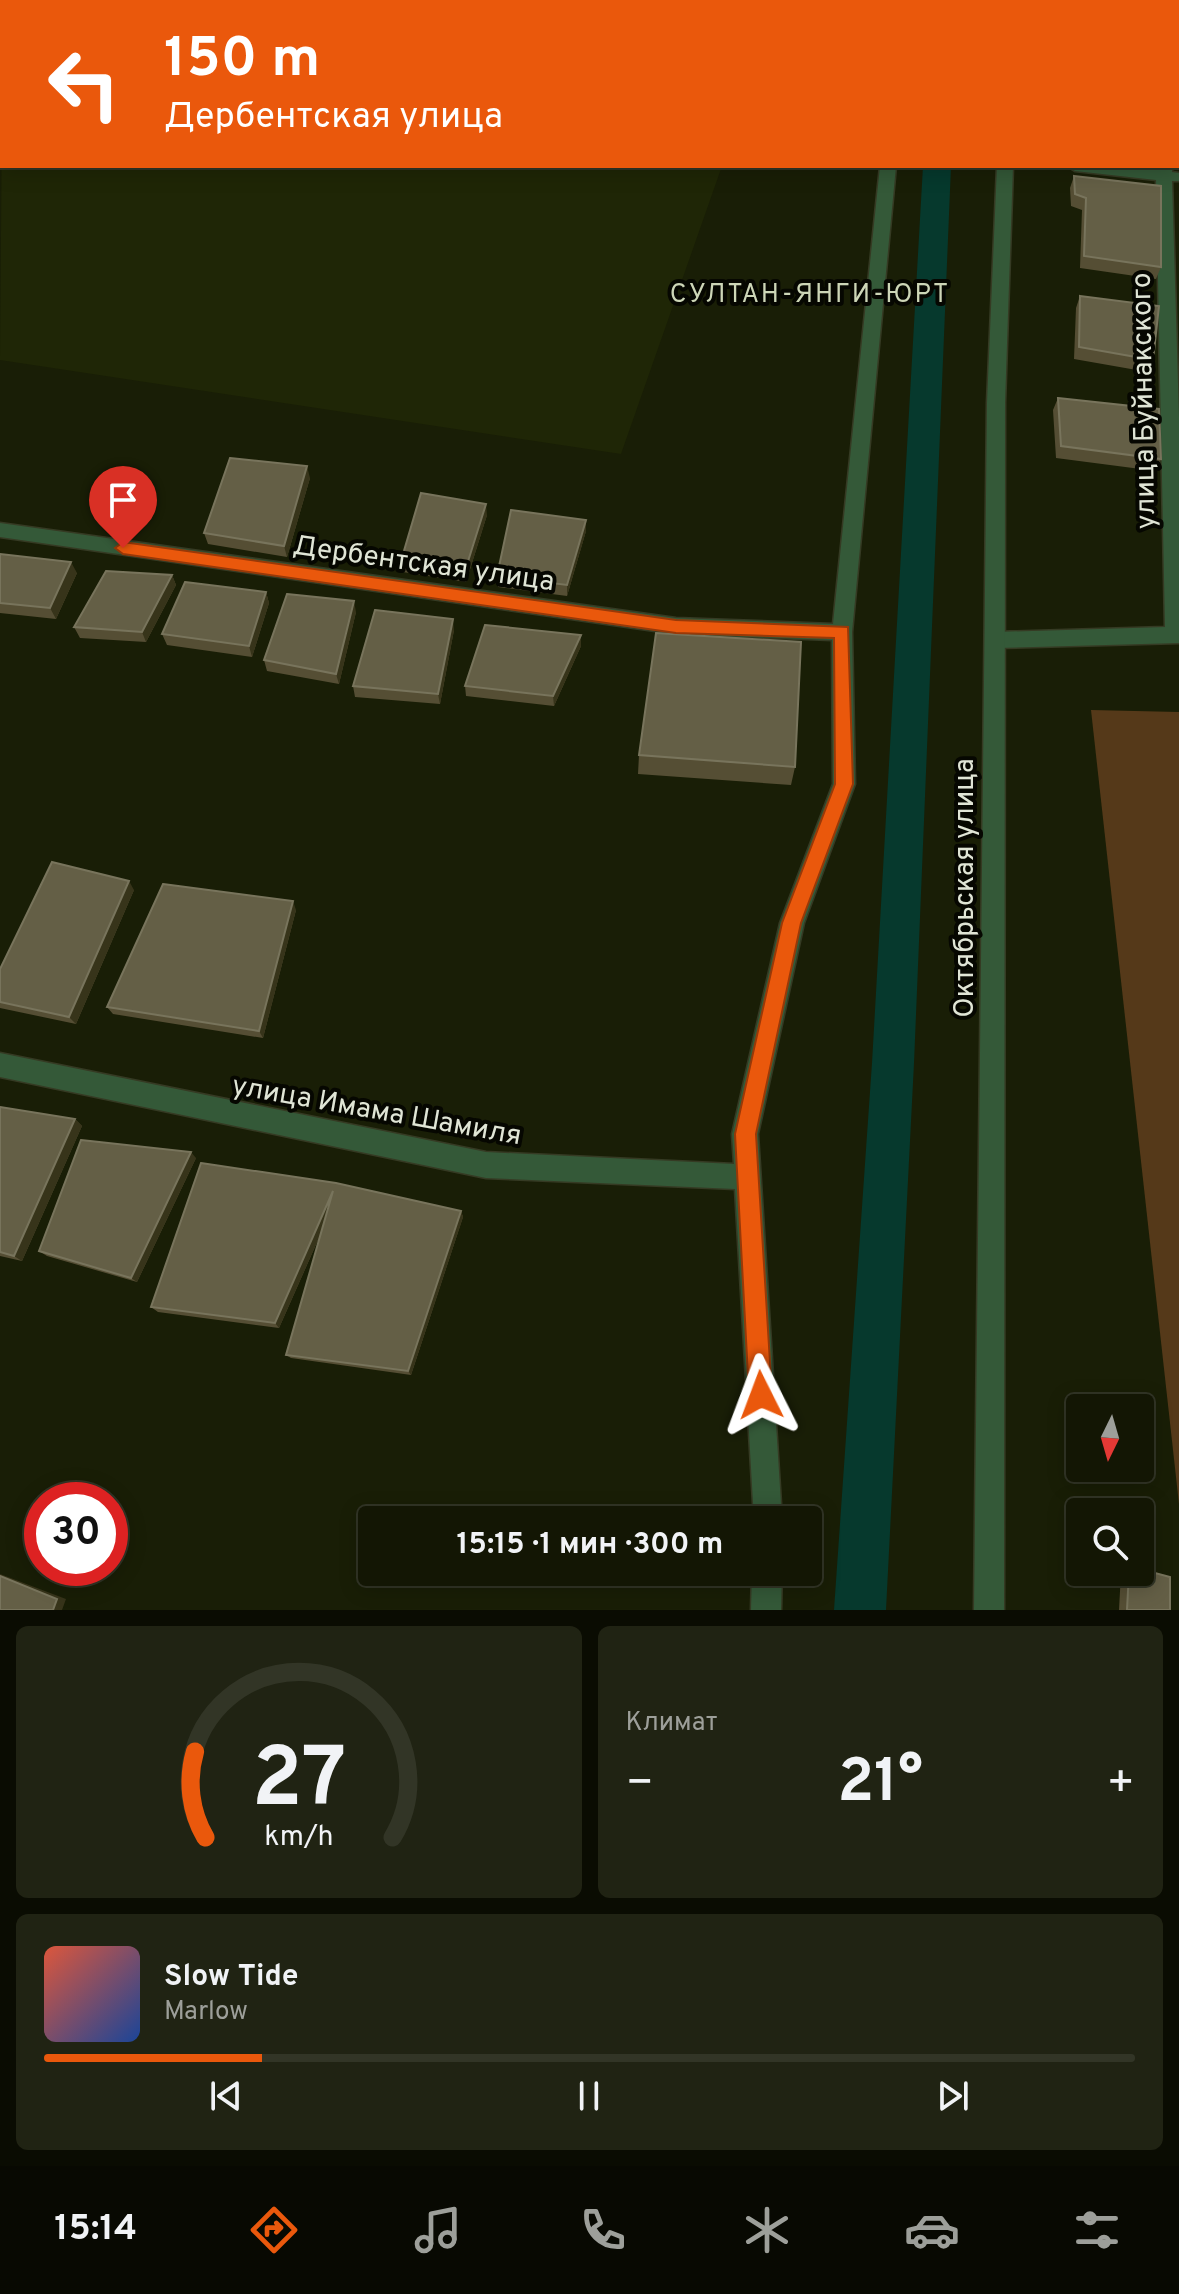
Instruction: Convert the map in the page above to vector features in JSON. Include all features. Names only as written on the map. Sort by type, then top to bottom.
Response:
[{"type":"street","points":[[767,1506],[745,1134],[792,923],[844,784],[842,632],[888,168]]},
{"type":"street","name":"Октябрьская улица","points":[[989,1610],[996,403],[1005,168]]},
{"type":"street","points":[[1102,168],[1169,173]]},
{"type":"street","name":"улица Буйнакского","points":[[1169,173],[1177,635]]},
{"type":"street","name":"Дербентская улица","points":[[0,530],[676,626],[842,632]]},
{"type":"street","points":[[995,640],[1177,635]]},
{"type":"street","name":"улица Имама Шамиля","points":[[0,1065],[486,1165],[748,1177]]},
{"type":"street","points":[[766,1610],[767,1586]]},
{"type":"shaded area","points":[[2,168],[721,168],[621,454],[0,360]]},
{"type":"shaded area","points":[[1091,710],[1179,712],[1179,1504]]},
{"type":"building","points":[[1074,176],[1161,186],[1161,267],[1084,256],[1086,198],[1075,194]]},
{"type":"building","points":[[1080,296],[1159,306],[1153,360],[1079,347]]},
{"type":"building","points":[[1058,398],[1159,409],[1161,459],[1061,446]]},
{"type":"building","points":[[230,458],[307,466],[284,546],[204,533]]},
{"type":"building","points":[[421,493],[486,504],[465,571],[401,561]]},
{"type":"building","points":[[511,510],[586,520],[567,585],[497,576]]},
{"type":"building","points":[[0,554],[71,562],[50,608],[0,603]]},
{"type":"building","points":[[106,571],[172,575],[142,632],[74,627]]},
{"type":"building","points":[[185,582],[266,592],[249,646],[162,634]]},
{"type":"building","points":[[287,594],[354,601],[336,674],[264,660]]},
{"type":"building","points":[[375,610],[453,619],[438,694],[353,686]]},
{"type":"building","points":[[485,625],[581,635],[553,696],[465,686]]},
{"type":"building","points":[[656,633],[801,642],[795,767],[639,755]]},
{"type":"building","points":[[52,862],[129,881],[69,1017],[0,1002],[0,969]]},
{"type":"building","points":[[163,884],[293,901],[259,1031],[107,1007]]},
{"type":"building","points":[[0,1107],[75,1119],[14,1256],[0,1252]]},
{"type":"building","points":[[81,1140],[191,1152],[131,1278],[39,1251]]},
{"type":"building","points":[[201,1163],[336,1183],[461,1211],[408,1371],[286,1355],[333,1191],[275,1323],[151,1307]]},
{"type":"building","points":[[1154,1573],[1170,1577],[1170,1610],[1127,1610],[1128,1586],[1154,1586]]},
{"type":"building","points":[[0,1576],[57,1599],[53,1610],[0,1610]]},
{"type":"waterway","points":[[860,1610],[893,1063],[937,168]]},
{"type":"district","name":"СУЛТАН-ЯНГИ-ЮРТ","points":[[810,293]]},
{"type":"route","points":[[123,548],[676,626],[842,632],[844,784],[792,923],[745,1134],[761,1395]]}]
